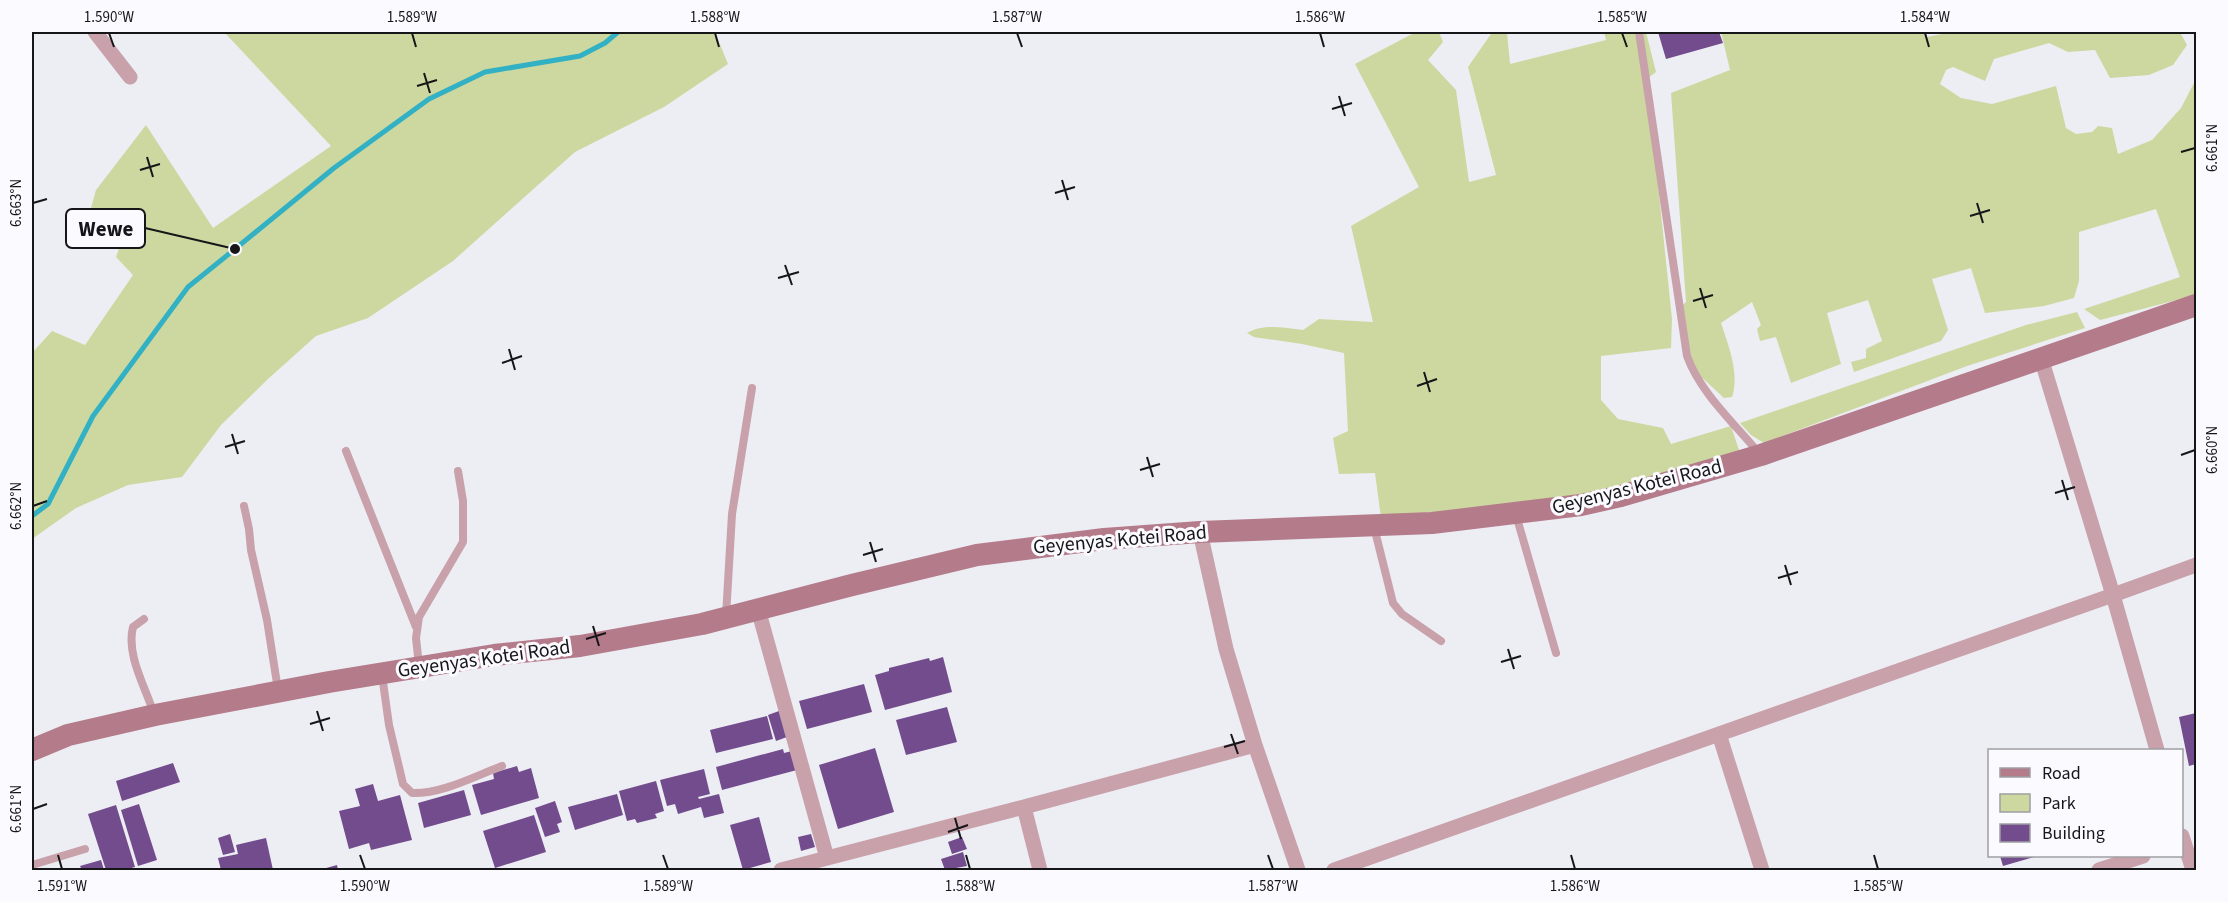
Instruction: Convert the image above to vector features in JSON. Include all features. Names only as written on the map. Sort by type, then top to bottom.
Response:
[{"type":"street","points":[[95,32],[130,77]]},
{"type":"street","name":"Geyenyas Kotei Road","points":[[32,750],[68,735],[155,715],[279,691],[494,655],[580,646],[726,618],[977,555],[1104,539],[1200,532],[1432,523],[1581,505],[1621,496],[1761,455],[2196,305]]},
{"type":"street","points":[[2041,358],[2157,749]]},
{"type":"street","points":[[1200,532],[1226,649],[1255,745],[1298,870]]},
{"type":"street","points":[[1334,870],[2196,565]]},
{"type":"street","points":[[758,609],[827,858]]},
{"type":"street","points":[[1719,734],[1762,870]]},
{"type":"street","points":[[781,870],[1255,745]]},
{"type":"street","points":[[1024,807],[1041,870]]},
{"type":"street","points":[[2186,839],[2193,870]]},
{"type":"street","points":[[2098,870],[2137,857]]},
{"type":"lane","points":[[1639,32],[1687,356],[1692,371],[1704,388],[1761,455]]},
{"type":"lane","points":[[726,618],[732,514],[752,388]]},
{"type":"lane","points":[[346,451],[417,629]]},
{"type":"lane","points":[[419,667],[416,638],[419,617],[463,542],[463,501],[458,471]]},
{"type":"lane","points":[[244,507],[279,691]]},
{"type":"lane","points":[[1516,513],[1556,652]]},
{"type":"lane","points":[[1374,526],[1393,603],[1402,614],[1441,641]]},
{"type":"lane","points":[[144,620],[133,627],[130,640],[134,660],[155,715]]},
{"type":"lane","points":[[381,673],[388,725],[403,784],[412,794],[423,794],[447,787],[502,766]]},
{"type":"lane","points":[[32,864],[85,849]]},
{"type":"green space","points":[[224,32],[715,32],[728,64],[664,107],[575,152],[453,261],[368,318],[316,336],[221,425],[182,477],[128,485],[76,508],[32,539],[32,353],[52,331],[85,345],[133,275],[116,257],[120,246],[88,219],[96,190],[146,125],[213,228],[331,146]]},
{"type":"green space","points":[[1411,32],[1439,32],[1443,42],[1428,60],[1456,90],[1469,182],[1496,175],[1468,67],[1491,34],[1507,32],[1510,64],[1606,40],[1604,32],[1646,32],[1656,72],[1647,79],[1672,319],[1671,348],[1601,356],[1601,400],[1618,419],[1663,428],[1671,444],[1731,426],[1740,453],[1564,500],[1381,518],[1375,473],[1339,474],[1333,438],[1348,431],[1344,353],[1254,337],[1247,333],[1267,327],[1303,330],[1319,319],[1373,322],[1351,226],[1419,187],[1355,64],[1412,34]]},
{"type":"green space","points":[[1721,32],[1924,32],[1927,37],[1951,32],[2180,32],[2187,45],[2173,65],[2149,75],[2110,78],[2095,50],[2068,52],[2049,43],[1994,59],[1985,81],[1953,67],[1946,70],[1940,84],[1961,98],[1992,104],[2056,86],[2066,128],[2076,134],[2092,132],[2098,126],[2112,128],[2118,154],[2152,140],[2181,108],[2196,79],[2196,295],[2100,320],[2084,309],[2180,277],[2156,209],[2079,232],[2079,281],[2074,298],[2044,306],[1985,313],[1971,268],[1932,279],[1948,330],[1941,341],[1854,372],[1851,362],[1866,358],[1866,349],[1882,341],[1868,300],[1827,313],[1841,364],[1791,383],[1776,337],[1760,341],[1757,329],[1761,325],[1752,302],[1721,323],[1732,359],[1735,379],[1732,397],[1724,398],[1696,372],[1690,356],[1682,306],[1686,302],[1671,93],[1730,70]]},
{"type":"green space","points":[[2077,312],[2085,328],[1967,366],[1764,443],[1751,435],[1740,423],[2026,325]]},
{"type":"building","points":[[1658,32],[1719,32],[1723,43],[1666,59]]},
{"type":"building","points":[[943,657],[952,692],[885,710],[875,675],[889,671],[889,668],[929,658],[930,661]]},
{"type":"building","points":[[864,684],[872,712],[807,729],[799,701]]},
{"type":"building","points":[[947,707],[957,742],[906,755],[896,720]]},
{"type":"building","points":[[779,711],[787,737],[776,741],[768,715]]},
{"type":"building","points":[[2196,713],[2196,764],[2189,766],[2179,717]]},
{"type":"building","points":[[767,716],[773,739],[716,753],[710,730]]},
{"type":"building","points":[[875,748],[894,812],[838,829],[819,765]]},
{"type":"building","points":[[783,749],[784,753],[792,751],[797,770],[722,790],[716,767]]},
{"type":"building","points":[[173,763],[180,782],[122,801],[116,781]]},
{"type":"building","points":[[517,766],[519,772],[531,768],[539,798],[481,815],[472,785],[494,779],[493,773]]},
{"type":"building","points":[[704,769],[710,794],[698,797],[699,799],[719,794],[724,813],[704,818],[701,807],[678,814],[675,804],[667,806],[660,780]]},
{"type":"building","points":[[656,781],[664,811],[655,814],[657,818],[637,823],[635,819],[627,821],[619,791]]},
{"type":"building","points":[[373,784],[378,801],[400,795],[412,840],[371,850],[369,843],[349,849],[339,811],[360,806],[355,789]]},
{"type":"building","points":[[464,790],[471,815],[424,828],[418,803]]},
{"type":"building","points":[[617,794],[623,815],[575,830],[568,807]]},
{"type":"building","points":[[555,801],[562,822],[557,824],[560,832],[545,837],[535,808]]},
{"type":"building","points":[[139,804],[157,860],[138,866],[121,810]]},
{"type":"building","points":[[116,805],[135,867],[124,870],[106,870],[88,814]]},
{"type":"building","points":[[534,815],[546,852],[495,868],[483,831]]},
{"type":"building","points":[[759,817],[771,862],[743,870],[730,825]]},
{"type":"building","points":[[230,834],[235,852],[223,855],[218,838]]},
{"type":"building","points":[[811,834],[815,847],[801,851],[798,837]]},
{"type":"building","points":[[962,837],[967,849],[952,854],[948,842]]},
{"type":"building","points":[[266,838],[273,870],[221,870],[218,858],[238,854],[236,845]]},
{"type":"building","points":[[963,852],[967,866],[945,870],[941,859]]},
{"type":"building","points":[[2000,857],[2034,857],[2003,866]]},
{"type":"building","points":[[101,860],[104,870],[82,870],[80,866]]},
{"type":"building","points":[[337,865],[338,870],[319,870]]},
{"type":"waterway","points":[[32,516],[48,504],[93,416],[188,287],[334,168],[429,99],[485,72],[580,56],[605,43],[618,32]]},
{"type":"place","name":"Wewe","points":[[235,249]]}]
